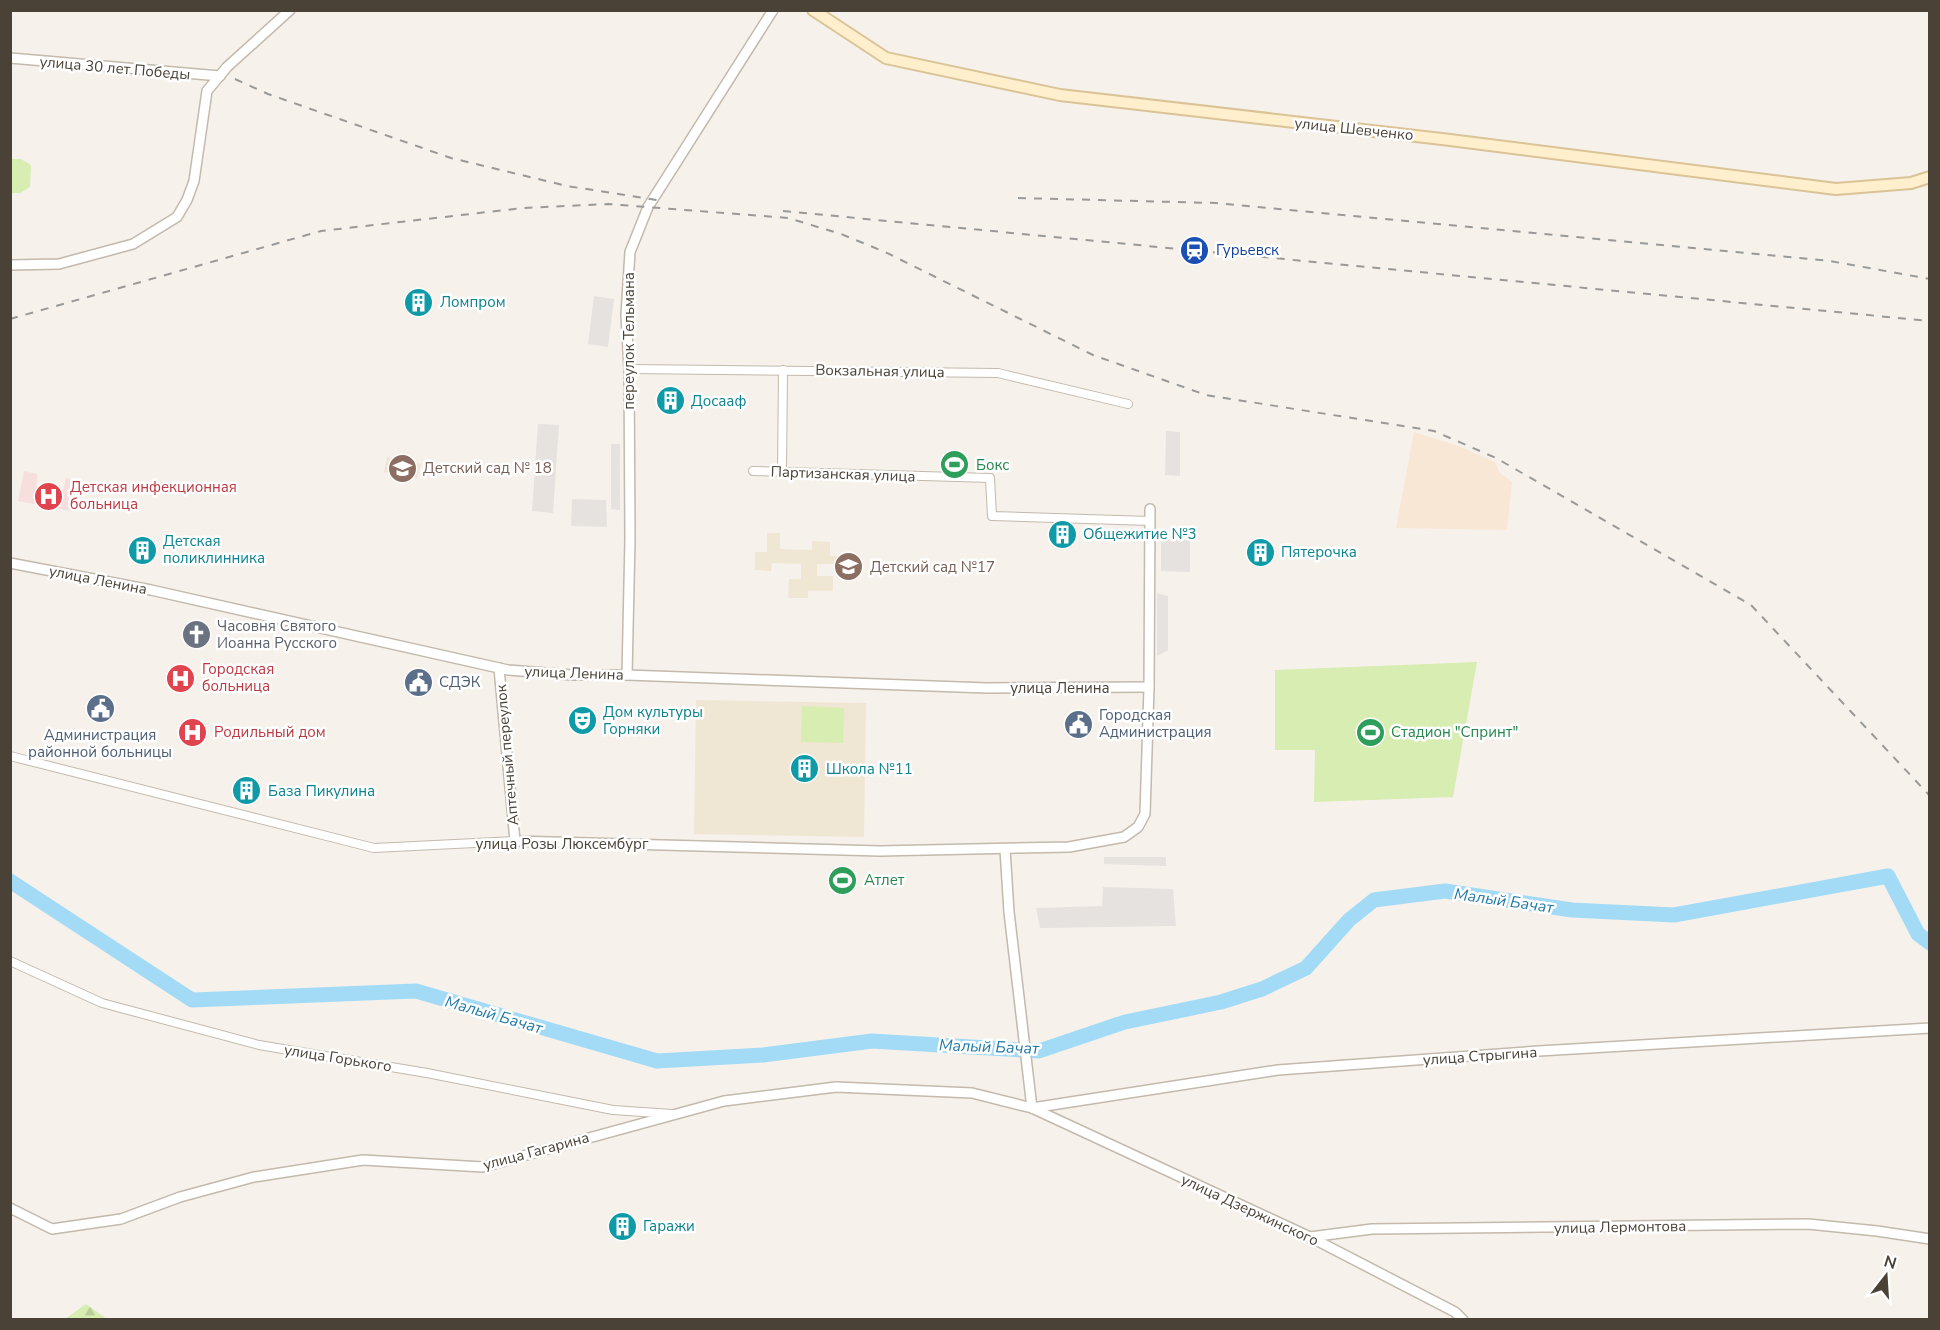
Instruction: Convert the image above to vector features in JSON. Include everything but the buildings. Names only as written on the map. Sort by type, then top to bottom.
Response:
[{"type":"main road","name":"улица Шевченко","points":[[813,10],[886,58],[1060,95],[1442,139],[1836,189],[1911,183],[1929,177]]},
{"type":"street","points":[[10,266],[59,264],[133,244],[177,217],[187,201],[194,181],[207,91],[227,67],[290,10]]},
{"type":"street","name":"переулок Тельмана","points":[[627,675],[630,539],[629,369],[626,315],[630,252],[648,207],[773,10]]},
{"type":"street","name":"улица 30 лет Победы","points":[[10,58],[220,76]]},
{"type":"street","name":"Вокзальная улица","points":[[629,369],[998,373],[1128,404]]},
{"type":"street","points":[[782,472],[783,370]]},
{"type":"street","name":"Партизанская улица","points":[[753,471],[990,478],[992,516],[1150,521]]},
{"type":"street","points":[[1149,687],[1150,509]]},
{"type":"street","name":"улица Ленина","points":[[10,562],[151,590],[499,668],[572,675],[993,688],[1149,687]]},
{"type":"street","name":"Аптечный переулок","points":[[499,668],[514,842]]},
{"type":"street","name":"улица Розы Люксембург","points":[[10,756],[374,848],[514,842],[880,851],[1069,847],[1124,837],[1138,827],[1145,814],[1149,687]]},
{"type":"street","points":[[1005,849],[1009,912],[1032,1108]]},
{"type":"street","name":"улица Горького","points":[[10,960],[102,1003],[259,1045],[427,1073],[613,1110],[677,1114]]},
{"type":"street","name":"улица Стрыгина","points":[[1032,1108],[1278,1070],[1527,1052],[1929,1028]]},
{"type":"street","name":"улица Гагарина","points":[[10,1208],[52,1229],[122,1218],[180,1197],[254,1177],[363,1160],[483,1167],[724,1101],[836,1087],[972,1093],[1032,1108]]},
{"type":"street","name":"улица Дзержинского","points":[[1032,1108],[1310,1237],[1455,1312],[1463,1320]]},
{"type":"street","name":"улица Лермонтова","points":[[1310,1237],[1372,1229],[1808,1224],[1929,1239]]},
{"type":"shaded area","points":[[594,296],[614,299],[608,347],[588,344]]},
{"type":"shaded area","points":[[538,424],[559,425],[553,513],[532,511]]},
{"type":"shaded area","points":[[1166,431],[1180,432],[1180,476],[1165,475]]},
{"type":"shaded area","points":[[1414,432],[1459,446],[1495,462],[1500,473],[1512,482],[1507,530],[1396,528]]},
{"type":"shaded area","points":[[611,444],[620,444],[620,510],[611,509]]},
{"type":"shaded area","name":"Детский сад № 18","points":[[387,457],[421,464],[417,479],[384,472]]},
{"type":"shaded area","name":"Детская инфекционная больница","points":[[24,471],[38,474],[36,486],[63,491],[66,478],[81,481],[75,512],[18,501]]},
{"type":"shaded area","points":[[572,499],[606,500],[607,527],[571,526]]},
{"type":"shaded area","name":"Детский сад №17","points":[[767,533],[780,533],[780,549],[812,550],[812,541],[830,542],[830,556],[857,556],[857,576],[841,576],[840,564],[817,564],[817,576],[833,576],[833,591],[808,591],[808,598],[788,598],[789,579],[801,579],[801,564],[772,563],[771,571],[755,570],[755,552],[767,552]]},
{"type":"shaded area","points":[[1161,539],[1190,540],[1190,572],[1161,571]]},
{"type":"shaded area","points":[[1157,593],[1168,596],[1168,650],[1157,656]]},
{"type":"shaded area","points":[[696,700],[866,703],[864,837],[694,834]]},
{"type":"shaded area","points":[[1104,857],[1166,857],[1166,866],[1104,864]]},
{"type":"shaded area","points":[[1103,887],[1173,889],[1176,926],[1040,928],[1036,908],[1102,906]]},
{"type":"green space","points":[[11,159],[21,159],[31,165],[30,187],[20,193],[11,193]]},
{"type":"green space","name":"Стадион \"Спринт\"","points":[[1477,662],[1453,797],[1314,802],[1315,750],[1275,750],[1275,670]]},
{"type":"green space","points":[[802,706],[844,708],[843,743],[801,742]]},
{"type":"green space","points":[[86,1304],[107,1319],[65,1319]]},
{"type":"waterway","name":"Малый Бачат","points":[[10,881],[192,1000],[416,991],[657,1061],[763,1055],[872,1041],[1039,1051],[1125,1022],[1221,1002],[1262,989],[1306,968],[1349,920],[1374,900],[1445,891],[1572,910],[1674,915],[1888,876],[1918,934],[1930,943]]},
{"type":"railway","points":[[235,79],[268,94],[451,158],[567,186],[657,200]]},
{"type":"railway","points":[[1018,198],[1216,203],[1830,261],[1930,279]]},
{"type":"railway","points":[[10,319],[321,231],[523,208],[609,204],[788,218],[841,234],[885,252],[1093,355],[1206,395],[1434,431],[1496,458],[1751,605],[1930,796]]},
{"type":"railway","points":[[783,211],[1930,321]]},
{"type":"place","name":"Гурьевск","points":[[1195,250]]},
{"type":"place","name":"Ломпром","points":[[419,302]]},
{"type":"place","name":"Досааф","points":[[670,401]]},
{"type":"place","name":"Бокс","points":[[955,465]]},
{"type":"place","name":"Детский сад № 18","points":[[402,468]]},
{"type":"place","name":"Детская инфекционная больница","points":[[49,496]]},
{"type":"place","name":"Общежитие №3","points":[[1062,534]]},
{"type":"place","name":"Детская поликлинника","points":[[142,550]]},
{"type":"place","name":"Пятерочка","points":[[1260,552]]},
{"type":"place","name":"Детский сад №17","points":[[849,567]]},
{"type":"place","name":"Часовня Святого Иоанна Русского","points":[[196,635]]},
{"type":"place","name":"Городская больница","points":[[181,678]]},
{"type":"place","name":"СДЭК","points":[[418,682]]},
{"type":"place","name":"Администрация районной больницы","points":[[100,708]]},
{"type":"place","name":"Дом культуры Горняки","points":[[582,721]]},
{"type":"place","name":"Городская Администрация","points":[[1078,724]]},
{"type":"place","name":"Родильный дом","points":[[193,732]]},
{"type":"place","name":"Стадион \"Спринт\"","points":[[1370,732]]},
{"type":"place","name":"Школа №11","points":[[805,769]]},
{"type":"place","name":"База Пикулина","points":[[247,791]]},
{"type":"place","name":"Атлет","points":[[843,880]]},
{"type":"place","name":"Гаражи","points":[[622,1226]]}]
